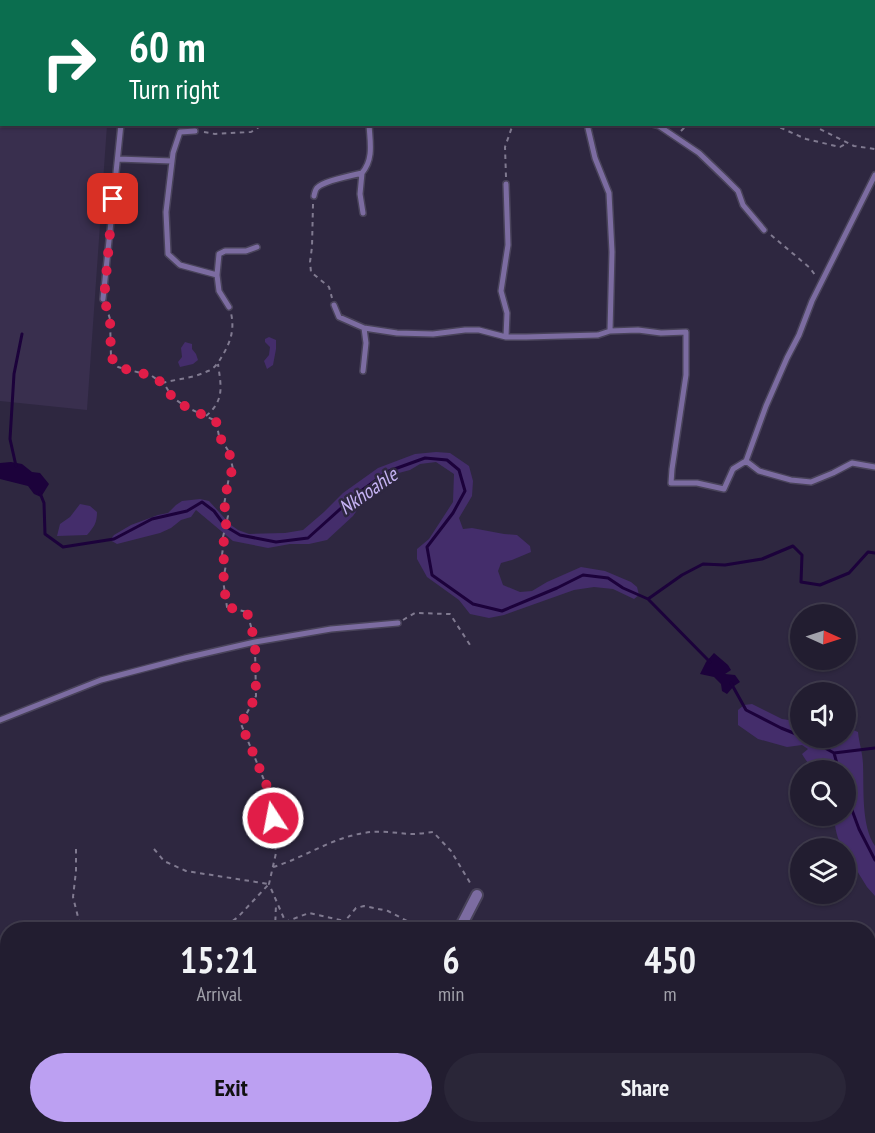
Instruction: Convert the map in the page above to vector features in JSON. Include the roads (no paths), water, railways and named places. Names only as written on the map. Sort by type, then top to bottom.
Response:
[{"type":"street","points":[[463,922],[477,895]]},
{"type":"lane","points":[[104,299],[121,126]]},
{"type":"lane","points":[[363,213],[360,194],[362,173],[368,166],[371,149],[369,126]]},
{"type":"lane","points":[[587,126],[595,158],[609,193],[612,252],[610,331]]},
{"type":"lane","points":[[659,126],[699,153],[726,179],[738,191],[743,205],[764,230]]},
{"type":"lane","points":[[195,131],[180,132],[172,161],[166,212],[168,254],[180,265],[218,275]]},
{"type":"lane","points":[[118,159],[172,161]]},
{"type":"lane","points":[[314,196],[316,188],[321,184],[362,173]]},
{"type":"lane","points":[[334,305],[339,317],[364,328],[397,333],[433,334],[479,330],[506,337],[598,335],[610,331],[638,330],[661,333],[686,332],[686,375],[671,483],[697,483],[724,489],[734,469],[746,461],[774,387],[799,335],[812,301],[875,175]]},
{"type":"lane","points":[[506,184],[508,245],[501,291],[507,313],[506,337]]},
{"type":"lane","points":[[229,308],[219,291],[219,254],[225,251],[246,251],[257,247]]},
{"type":"lane","points":[[363,371],[366,343],[364,328]]},
{"type":"lane","points":[[746,461],[759,471],[791,480],[811,482],[852,463],[875,467]]},
{"type":"lane","points":[[0,720],[101,680],[185,658],[255,642],[331,629],[398,622]]},
{"type":"waterway","points":[[16,466],[10,439],[14,374],[22,334]]},
{"type":"waterway","name":"Nkhoahle","points":[[40,493],[44,503],[45,534],[63,547],[114,539],[152,519],[187,511],[202,502],[214,511],[225,526],[240,535],[276,542],[308,538],[358,493],[389,471],[425,458],[447,460],[459,470],[465,491],[453,513],[427,547],[432,575],[473,604],[502,611],[583,575],[608,578],[623,588],[648,599],[710,662]]},
{"type":"waterway","points":[[648,599],[682,575],[703,564],[725,565],[762,559],[793,546],[802,555],[801,582],[820,585],[849,573],[868,552],[875,553]]},
{"type":"waterway","name":"Nkhoahle","points":[[731,683],[746,710],[790,732]]},
{"type":"waterway","name":"Nkhoahle","points":[[825,748],[834,753],[836,760]]},
{"type":"waterway","points":[[834,753],[875,748]]},
{"type":"waterway","name":"Nkhoahle","points":[[856,821],[875,860]]}]
